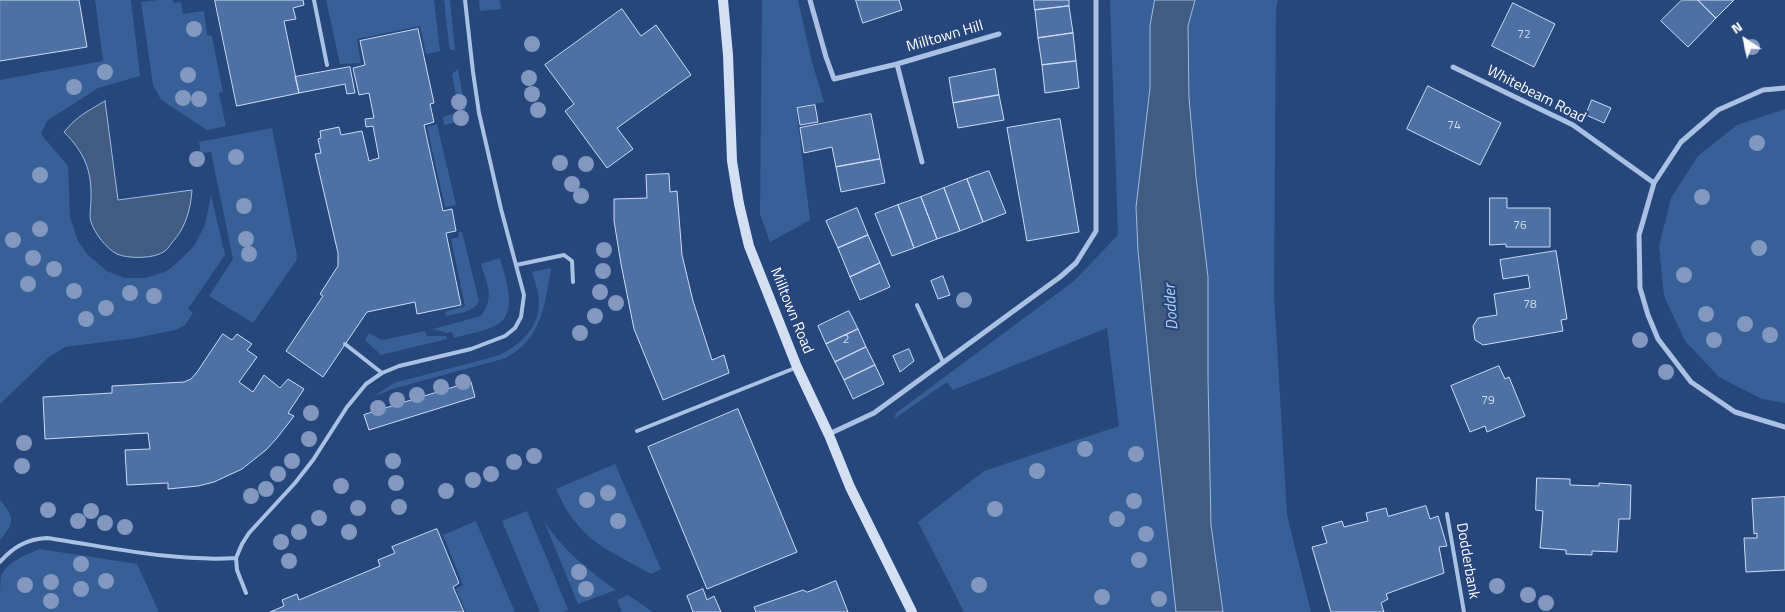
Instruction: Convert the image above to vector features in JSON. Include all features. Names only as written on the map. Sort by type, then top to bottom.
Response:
[{"type":"main road","name":"Milltown Road","points":[[723,0],[728,54],[732,161],[739,204],[749,246],[798,368],[829,435],[850,487],[912,612]]},
{"type":"street","name":"Milltown Hill","points":[[810,0],[834,79],[897,64],[999,34]]},
{"type":"street","points":[[829,435],[874,413],[1060,277],[1076,263],[1096,231],[1096,0]]},
{"type":"street","name":"Milltown Hill","points":[[897,64],[922,162]]},
{"type":"street","name":"Whitebeam Road","points":[[1453,66],[1573,126],[1654,183]]},
{"type":"street","points":[[1785,88],[1763,90],[1718,110],[1681,142],[1654,183],[1639,235],[1640,288],[1658,339],[1691,382],[1735,412],[1785,427]]},
{"type":"lane","points":[[314,0],[327,65]]},
{"type":"lane","points":[[246,593],[237,570],[236,558],[249,533],[295,483],[313,460],[347,407],[366,384],[382,373],[399,366],[471,348],[505,336],[515,328],[521,317],[524,295],[479,113],[465,0]]},
{"type":"lane","points":[[516,265],[564,255],[572,261],[574,282]]},
{"type":"lane","points":[[917,306],[943,362]]},
{"type":"lane","points":[[345,344],[382,373]]},
{"type":"lane","points":[[637,431],[798,368]]},
{"type":"lane","name":"Dodderbank","points":[[1447,514],[1464,612]]},
{"type":"lane","points":[[0,562],[7,554],[21,544],[33,539],[47,538],[155,554],[213,559],[236,558]]},
{"type":"shaded area","points":[[95,0],[131,0],[140,76],[98,88],[47,121],[41,134],[68,166],[70,217],[78,241],[88,255],[107,271],[125,278],[145,278],[167,271],[194,246],[205,225],[211,195],[225,255],[188,309],[193,313],[185,325],[175,330],[136,338],[65,347],[49,357],[0,404],[0,80],[103,61]]},
{"type":"shaded area","points":[[173,0],[174,3],[181,2],[183,14],[204,11],[207,35],[212,36],[223,92],[219,93],[226,126],[207,130],[161,100],[153,85],[141,2]]},
{"type":"shaded area","points":[[326,0],[434,0],[440,51],[426,54],[420,26],[357,39],[361,63],[340,64]]},
{"type":"shaded area","points":[[444,0],[450,0],[455,51],[450,49],[449,45]]},
{"type":"shaded area","points":[[479,0],[500,0],[501,9],[480,11]]},
{"type":"shaded area","points":[[762,0],[798,0],[812,62],[824,102],[796,107],[810,220],[770,242],[760,214]]},
{"type":"shaded area","points":[[1110,0],[1278,0],[1276,8],[1274,294],[1287,515],[1311,612],[964,612],[918,522],[984,471],[1119,426],[1107,328],[953,390],[947,382],[894,419],[896,413],[1074,281],[1118,235]]},
{"type":"shaded area","points":[[458,69],[467,120],[444,125],[443,117],[459,112],[452,74]]},
{"type":"shaded area","points":[[1785,109],[1785,403],[1762,399],[1719,377],[1685,341],[1664,296],[1659,246],[1671,198],[1698,156],[1737,125]]},
{"type":"shaded area","points":[[437,124],[456,205],[445,207],[427,127]]},
{"type":"shaded area","points":[[272,128],[297,256],[296,261],[253,323],[209,296],[233,259],[211,152],[201,154],[199,142]]},
{"type":"shaded area","points":[[458,232],[462,232],[479,301],[469,310],[446,316],[445,312],[465,306],[451,239],[459,237]]},
{"type":"shaded area","points":[[500,258],[509,295],[507,313],[503,320],[490,328],[454,338],[452,332],[447,333],[433,329],[481,316],[488,302],[489,290],[481,264]]},
{"type":"shaded area","points":[[551,268],[540,319],[527,341],[518,350],[506,358],[392,389],[373,397],[394,383],[497,356],[512,348],[526,336],[538,312],[537,288],[532,272]]},
{"type":"shaded area","points":[[425,331],[427,336],[446,336],[447,339],[381,355],[365,340],[369,333],[382,340]]},
{"type":"shaded area","points":[[615,464],[661,569],[651,574],[607,550],[584,532],[574,520],[556,489]]},
{"type":"shaded area","points":[[0,500],[9,512],[11,521],[0,540]]},
{"type":"shaded area","points":[[527,511],[568,609],[563,612],[540,612],[502,521]]},
{"type":"shaded area","points":[[476,521],[515,612],[466,612],[456,589],[463,585],[443,535]]},
{"type":"shaded area","points":[[544,521],[559,541],[577,559],[616,590],[578,604]]},
{"type":"shaded area","points":[[40,549],[137,564],[159,612],[0,612],[1,576],[4,571],[18,559]]},
{"type":"shaded area","points":[[628,595],[653,612],[622,612],[617,600]]},
{"type":"water","name":"Dodder","points":[[1155,0],[1195,0],[1188,26],[1189,98],[1208,277],[1211,525],[1223,612],[1176,612],[1151,385],[1138,251],[1136,207],[1150,88],[1150,26]]},
{"type":"water","points":[[105,101],[118,200],[192,190],[185,222],[179,234],[161,254],[128,257],[117,254],[101,240],[91,222],[91,189],[88,170],[82,154],[64,132],[78,118]]},
{"type":"building","points":[[0,0],[79,0],[87,47],[0,61]]},
{"type":"building","points":[[215,0],[303,0],[304,5],[293,8],[296,19],[284,21],[299,93],[237,106]]},
{"type":"building","points":[[856,0],[899,0],[902,10],[863,23]]},
{"type":"building","points":[[1034,0],[1069,0],[1069,6],[1035,10]]},
{"type":"building","points":[[1682,0],[1698,0],[1716,18],[1688,47],[1661,21]]},
{"type":"building","points":[[1698,0],[1734,0],[1716,18]]},
{"type":"building","points":[[1513,3],[1555,24],[1534,67],[1492,46]]},
{"type":"building","points":[[1069,6],[1073,33],[1038,38],[1035,10]]},
{"type":"building","points":[[622,9],[641,36],[656,25],[691,75],[617,128],[633,149],[607,168],[565,111],[574,104],[545,65]]},
{"type":"building","points":[[418,29],[434,103],[430,104],[434,122],[424,125],[443,211],[452,209],[456,231],[446,233],[461,305],[417,314],[415,302],[367,312],[323,377],[286,351],[323,296],[320,294],[338,266],[338,253],[315,154],[321,153],[318,139],[321,138],[320,131],[339,127],[341,135],[362,131],[369,161],[379,158],[373,126],[366,127],[365,119],[374,118],[369,93],[359,95],[353,68],[365,65],[360,41]]},
{"type":"building","points":[[1073,33],[1076,61],[1042,65],[1038,38]]},
{"type":"building","points":[[1076,61],[1079,88],[1045,93],[1042,65]]},
{"type":"building","points":[[350,67],[355,93],[347,94],[345,84],[299,93],[295,77]]},
{"type":"building","points":[[995,69],[999,95],[953,103],[949,78]]},
{"type":"building","points":[[1428,86],[1501,123],[1480,165],[1407,129]]},
{"type":"building","points":[[999,95],[1004,120],[958,128],[953,103]]},
{"type":"building","points":[[1592,100],[1611,108],[1604,123],[1586,115]]},
{"type":"building","points":[[815,105],[818,122],[800,125],[797,108]]},
{"type":"building","points":[[871,114],[880,159],[836,167],[832,147],[804,153],[800,128]]},
{"type":"building","points":[[1060,119],[1079,232],[1027,241],[1007,128]]},
{"type":"building","points":[[880,159],[885,183],[841,192],[836,167]]},
{"type":"building","points":[[989,171],[1006,213],[983,222],[967,179]]},
{"type":"building","points":[[669,174],[670,192],[677,191],[682,255],[693,301],[712,360],[724,355],[729,373],[663,400],[634,329],[614,221],[614,199],[647,198],[646,175]]},
{"type":"building","points":[[967,179],[983,222],[960,231],[944,188]]},
{"type":"building","points":[[944,188],[960,231],[937,239],[921,197]]},
{"type":"building","points":[[921,197],[937,239],[914,248],[898,205]]},
{"type":"building","points":[[1490,198],[1507,198],[1507,208],[1550,208],[1550,247],[1506,247],[1506,244],[1490,245]]},
{"type":"building","points":[[898,205],[914,248],[892,256],[875,214]]},
{"type":"building","points":[[857,208],[868,235],[838,248],[826,221]]},
{"type":"building","points":[[868,235],[880,263],[850,277],[838,248]]},
{"type":"building","points":[[1556,251],[1567,319],[1561,320],[1563,331],[1483,345],[1475,340],[1473,326],[1478,318],[1497,315],[1494,294],[1530,288],[1528,275],[1503,279],[1500,260]]},
{"type":"building","points":[[880,263],[890,287],[860,300],[850,277]]},
{"type":"building","points":[[943,276],[950,295],[938,299],[931,281]]},
{"type":"building","points":[[849,311],[858,329],[826,344],[818,326]]},
{"type":"building","points":[[858,329],[866,347],[835,362],[826,344]]},
{"type":"building","points":[[223,334],[232,340],[237,334],[252,344],[247,350],[257,357],[239,382],[253,392],[264,375],[280,388],[288,379],[304,389],[288,413],[294,416],[277,438],[266,450],[242,469],[214,482],[198,486],[168,489],[168,483],[127,485],[125,450],[150,449],[148,433],[45,439],[43,397],[112,393],[112,386],[184,382],[191,379],[197,372]]},
{"type":"building","points":[[866,347],[875,365],[844,380],[835,362]]},
{"type":"building","points":[[909,349],[914,361],[900,372],[893,356]]},
{"type":"building","points":[[875,365],[884,384],[853,399],[844,380]]},
{"type":"building","points":[[1499,366],[1505,379],[1509,377],[1525,416],[1487,432],[1485,426],[1470,432],[1451,386]]},
{"type":"building","points":[[471,382],[475,397],[369,430],[364,415]]},
{"type":"building","points":[[738,409],[797,552],[707,589],[648,447]]},
{"type":"building","points":[[1537,478],[1570,479],[1570,485],[1599,486],[1599,483],[1631,485],[1630,519],[1619,519],[1617,552],[1592,551],[1592,555],[1566,554],[1566,550],[1540,548],[1543,511],[1536,510]]},
{"type":"building","points":[[1785,497],[1785,570],[1746,572],[1744,538],[1757,538],[1757,533],[1754,534],[1752,499]]},
{"type":"building","points":[[1426,506],[1430,519],[1438,516],[1447,546],[1439,547],[1444,573],[1386,594],[1388,599],[1381,603],[1384,612],[1331,612],[1312,547],[1327,543],[1322,527],[1342,521],[1344,527],[1368,521],[1366,513],[1386,508],[1388,516]]},
{"type":"building","points":[[437,529],[459,583],[453,587],[464,612],[270,612],[284,606],[282,600],[297,594],[299,600],[380,566],[378,560],[395,553],[392,547]]},
{"type":"building","points":[[836,581],[848,612],[756,612],[754,607],[803,590],[807,592]]},
{"type":"building","points":[[703,589],[707,600],[714,596],[721,612],[693,612],[687,596]]}]
